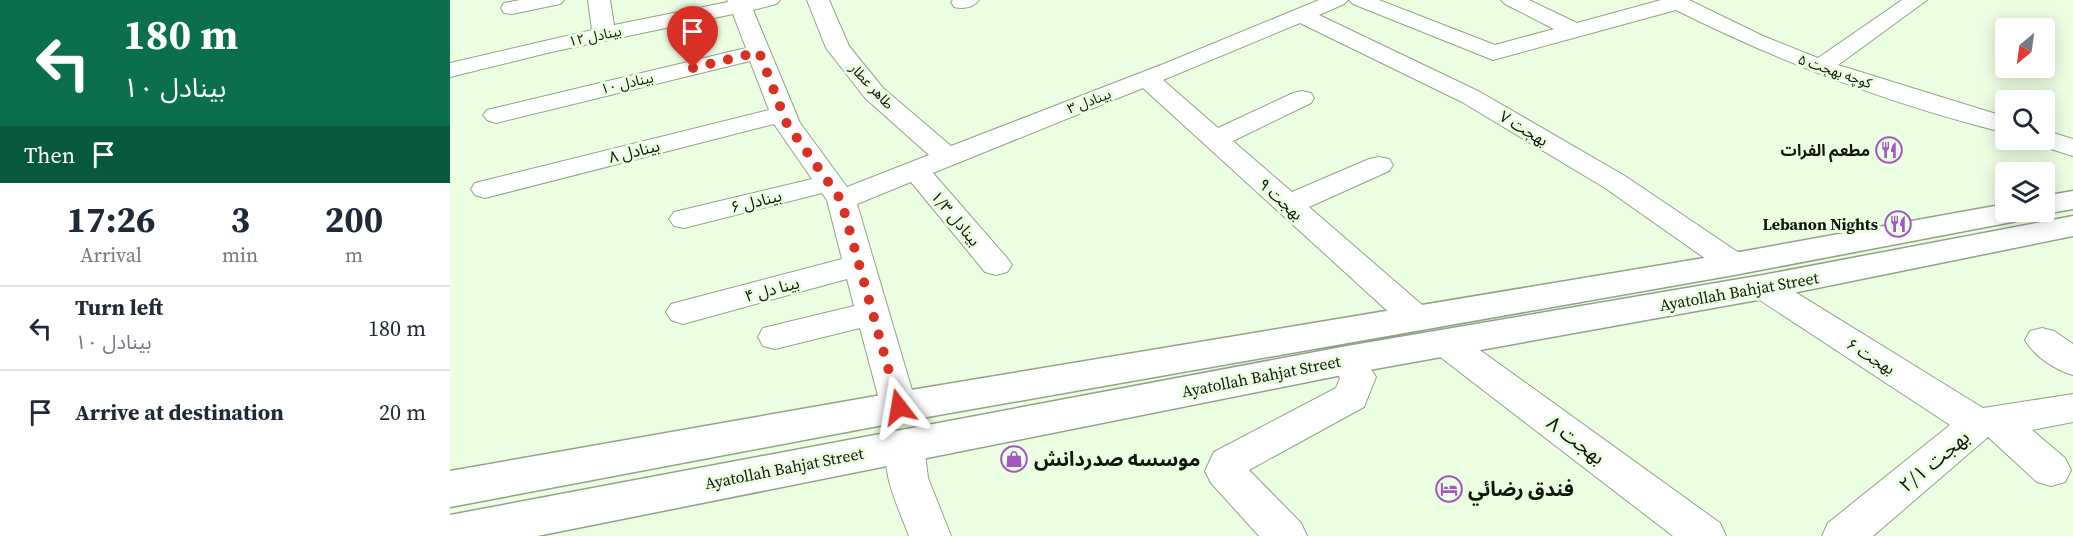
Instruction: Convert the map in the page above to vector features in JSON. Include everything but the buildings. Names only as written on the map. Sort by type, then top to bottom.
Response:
[{"type":"main road","points":[[2055,203],[2073,200]]},
{"type":"main road","name":"Ayatollah Bahjat Street","points":[[450,534],[902,426],[1416,318],[1734,264],[1995,215]]},
{"type":"main road","name":"Ayatollah Bahjat Street","points":[[450,489],[902,426],[1447,344],[1763,287],[2073,226]]},
{"type":"street","points":[[512,8],[553,0]]},
{"type":"street","points":[[599,0],[604,34]]},
{"type":"street","name":"بینادل ۱۲","points":[[450,70],[739,2],[769,0]]},
{"type":"street","name":"طاهر عطار","points":[[818,0],[838,48],[874,93],[947,157]]},
{"type":"street","points":[[1360,0],[1493,52],[1575,31],[1675,1]]},
{"type":"street","points":[[1512,0],[1575,31]]},
{"type":"street","points":[[1821,66],[1916,0]]},
{"type":"street","name":"کوچه بهجت ۵","points":[[1675,1],[1755,41],[1846,76],[1995,122]]},
{"type":"street","points":[[739,2],[787,124],[835,192],[874,313],[902,426],[908,478],[930,536]]},
{"type":"street","name":"بینادل ۳","points":[[835,192],[916,170],[1147,79],[1313,6]]},
{"type":"street","name":"بهجت ۷","points":[[1313,6],[1615,182],[1734,264]]},
{"type":"street","name":"بینادل ۱۰","points":[[496,115],[759,52]]},
{"type":"street","name":"بهجت ۹","points":[[1147,79],[1416,318]]},
{"type":"street","points":[[1215,140],[1302,98]]},
{"type":"street","name":"بینادل ۸","points":[[485,189],[783,114]]},
{"type":"street","points":[[2055,142],[2073,148]]},
{"type":"street","points":[[1288,205],[1379,165]]},
{"type":"street","name":"بینادل ۱/۳","points":[[916,170],[996,265]]},
{"type":"street","name":"بینادل ۶","points":[[684,219],[835,192]]},
{"type":"street","name":"بینا دل ۴","points":[[683,312],[860,265]]},
{"type":"street","name":"بهجت ۶","points":[[1763,287],[1988,422],[2052,470]]},
{"type":"street","points":[[776,337],[874,313]]},
{"type":"street","points":[[2042,340],[2073,362]]},
{"type":"street","name":"بهجت ۸","points":[[1447,344],[1705,536]]},
{"type":"street","points":[[1286,536],[1225,471],[1228,463],[1351,397],[1358,377],[1347,360]]},
{"type":"street","name":"بهجت ۲/۱","points":[[1843,536],[1988,422],[2073,408]]},
{"type":"place","name":"مطعم الفرات","points":[[1889,150]]},
{"type":"place","name":"Lebanon Nights","points":[[1898,224]]},
{"type":"place","name":"موسسه صدردانش","points":[[1014,459]]},
{"type":"place","name":"فندق رضائي","points":[[1449,489]]},
{"type":"route","points":[[693,68],[759,52],[787,124],[841,200],[899,407]]}]
